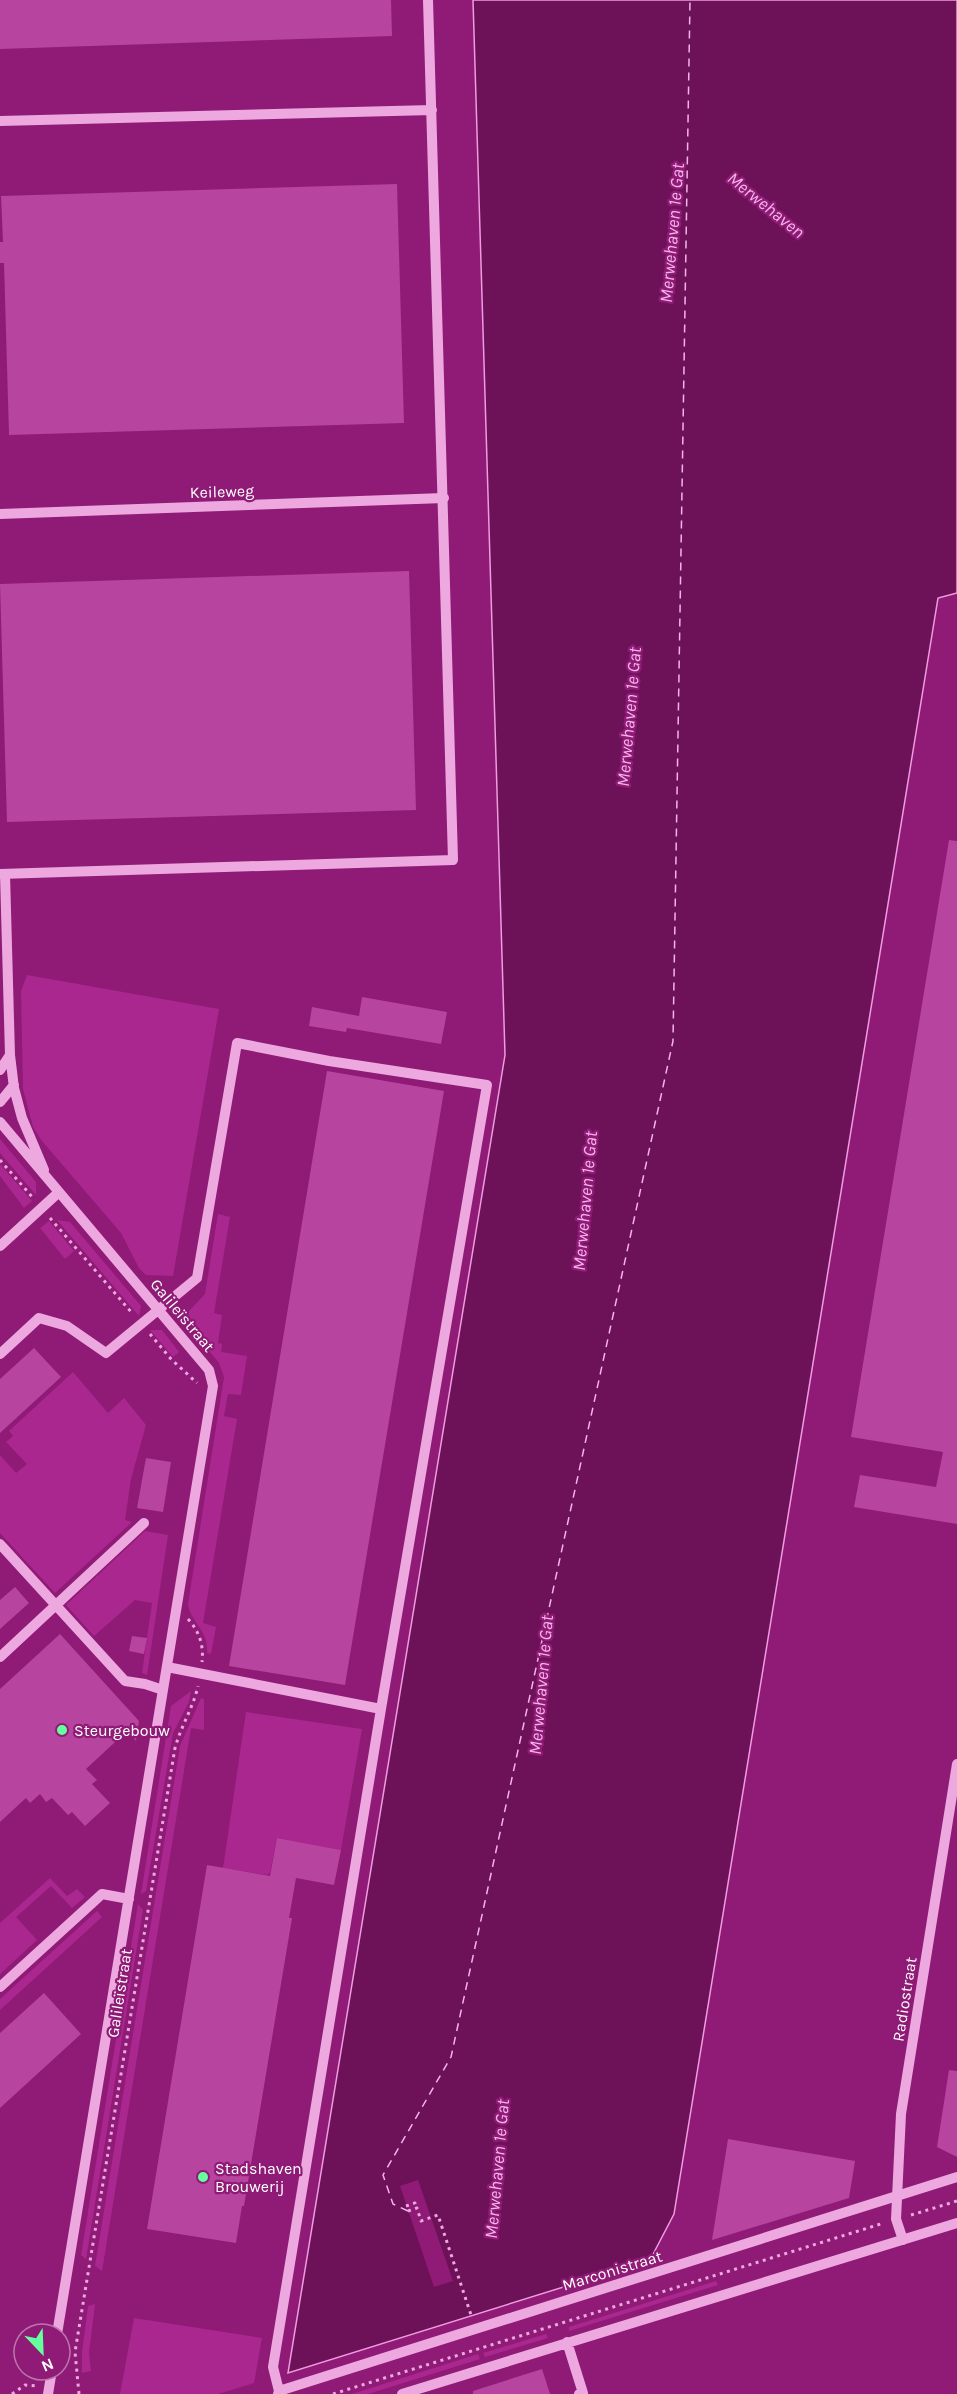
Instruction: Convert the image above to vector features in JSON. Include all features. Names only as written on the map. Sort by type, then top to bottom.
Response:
[{"type":"street","points":[[48,1178],[22,1118],[14,1085],[10,1055],[2,874],[453,860],[428,0]]},
{"type":"street","points":[[0,121],[432,110]]},
{"type":"street","name":"Keileweg","points":[[0,514],[444,498]]},
{"type":"street","points":[[0,1354],[39,1318],[67,1326],[106,1353],[196,1278],[237,1042],[329,1061],[487,1085],[381,1709],[273,2367],[278,2392]]},
{"type":"street","points":[[0,1070],[10,1055]]},
{"type":"street","points":[[0,1102],[14,1085]]},
{"type":"street","name":"Galileïstraat","points":[[0,1122],[209,1370],[213,1386],[59,2322]]},
{"type":"street","points":[[0,1246],[59,1192]]},
{"type":"street","points":[[0,1657],[54,1604],[144,1523]]},
{"type":"street","points":[[0,1544],[124,1681],[163,1690]]},
{"type":"street","points":[[167,1667],[381,1709]]},
{"type":"street","name":"Radiostraat","points":[[903,2240],[896,2220],[901,2114],[957,1764]]},
{"type":"street","points":[[0,1987],[102,1894],[129,1899]]},
{"type":"street","name":"Marconistraat","points":[[278,2392],[957,2177]]},
{"type":"street","points":[[402,2394],[957,2223]]},
{"type":"street","points":[[567,2342],[583,2393],[579,2394]]},
{"type":"path","points":[[0,1160],[39,1205]]},
{"type":"path","points":[[47,1214],[171,1359],[212,1396]]},
{"type":"path","name":"Galileïstraat","points":[[79,2394],[75,2352],[175,1748],[180,1729],[196,1697],[201,1674],[203,1658],[201,1642],[195,1626],[178,1609]]},
{"type":"path","points":[[333,2394],[957,2201]]},
{"type":"path","points":[[406,2206],[415,2203],[421,2221],[438,2215],[472,2318]]},
{"type":"path","points":[[408,2211],[417,2208]]},
{"type":"path","points":[[555,2304],[567,2342]]},
{"type":"shaded area","points":[[27,975],[219,1009],[173,1276],[146,1275],[139,1268],[121,1233],[42,1141],[33,1127],[23,1089],[21,991]]},
{"type":"shaded area","points":[[0,1139],[36,1182],[36,1195],[0,1153]]},
{"type":"shaded area","points":[[0,1164],[32,1201],[24,1208],[0,1176]]},
{"type":"shaded area","points":[[218,1214],[230,1217],[214,1313],[222,1315],[218,1343],[222,1344],[221,1352],[247,1356],[241,1395],[228,1394],[224,1416],[237,1419],[203,1623],[216,1627],[211,1654],[207,1653],[205,1638],[188,1604],[224,1377],[219,1363],[186,1323],[189,1311],[205,1294]]},
{"type":"shaded area","points":[[57,1220],[70,1222],[141,1306],[139,1316]]},
{"type":"shaded area","points":[[49,1221],[74,1251],[65,1259],[40,1228]]},
{"type":"shaded area","points":[[150,1330],[162,1330],[179,1352],[173,1357]]},
{"type":"shaded area","points":[[73,1372],[108,1413],[124,1398],[146,1425],[131,1479],[125,1520],[132,1522],[55,1593],[0,1533],[0,1455],[16,1473],[27,1464],[6,1442],[13,1436],[9,1431]]},
{"type":"shaded area","points":[[145,1531],[168,1535],[147,1675],[142,1673],[152,1603],[135,1600],[94,1636],[66,1605]]},
{"type":"shaded area","points":[[191,1691],[189,1702],[173,1733],[146,1891],[141,1894],[171,1706]]},
{"type":"shaded area","points":[[201,1698],[204,1699],[204,1730],[191,1728],[102,2271],[95,2266],[180,1746]]},
{"type":"shaded area","points":[[246,1712],[362,1729],[341,1850],[277,1838],[270,1873],[267,1875],[223,1868]]},
{"type":"shaded area","points":[[50,1878],[67,1896],[77,1889],[85,1897],[72,1908],[51,1886],[16,1917],[37,1940],[0,1974],[0,1923]]},
{"type":"shaded area","points":[[138,1904],[143,1910],[86,2259],[81,2255]]},
{"type":"shaded area","points":[[97,1911],[102,1917],[0,2010],[0,1999]]},
{"type":"shaded area","points":[[716,2281],[718,2285],[569,2331],[569,2327]]},
{"type":"shaded area","points":[[95,2304],[89,2353],[91,2371],[82,2373],[82,2352],[88,2306]]},
{"type":"shaded area","points":[[134,2318],[262,2338],[254,2383],[218,2394],[120,2394]]},
{"type":"shaded area","points":[[546,2334],[548,2338],[485,2357],[483,2353]]},
{"type":"shaded area","points":[[478,2354],[480,2359],[368,2394],[352,2394]]},
{"type":"water","points":[[473,0],[957,0],[957,593],[938,598],[674,2214],[650,2260],[288,2373],[505,1055]]},
{"type":"pier","points":[[418,2180],[453,2281],[434,2287],[400,2186]]},
{"type":"building","points":[[0,0],[391,0],[392,36],[0,49]]},
{"type":"building","points":[[397,184],[404,423],[9,435],[4,263],[0,263],[0,242],[3,242],[1,196]]},
{"type":"building","points":[[409,571],[416,810],[7,822],[0,584]]},
{"type":"building","points":[[949,840],[957,841],[957,1524],[854,1507],[860,1475],[936,1487],[943,1452],[851,1437]]},
{"type":"building","points":[[362,997],[447,1012],[441,1044],[347,1028],[346,1032],[309,1026],[312,1007],[359,1016]]},
{"type":"building","points":[[327,1071],[444,1091],[345,1685],[229,1666]]},
{"type":"building","points":[[34,1348],[61,1377],[0,1433],[0,1379]]},
{"type":"building","points":[[146,1458],[171,1462],[163,1512],[137,1508]]},
{"type":"building","points":[[15,1587],[29,1603],[0,1629],[0,1600]]},
{"type":"building","name":"Steurgebouw","points":[[60,1634],[139,1721],[136,1741],[127,1731],[86,1769],[97,1780],[92,1784],[110,1803],[85,1826],[72,1812],[68,1815],[52,1798],[46,1802],[40,1794],[30,1803],[26,1798],[0,1822],[0,1689]]},
{"type":"building","points":[[132,1636],[147,1638],[144,1654],[129,1651]]},
{"type":"building","points":[[277,1838],[341,1850],[334,1885],[296,1878],[289,1918],[292,1918],[236,2243],[147,2229],[207,1865],[270,1876]]},
{"type":"building","points":[[44,1993],[81,2034],[0,2108],[0,2033]]},
{"type":"building","points":[[949,2070],[957,2071],[957,2157],[937,2147]]},
{"type":"building","points":[[728,2139],[855,2161],[849,2198],[712,2240]]},
{"type":"building","points":[[542,2369],[550,2394],[473,2394],[473,2391]]},
{"type":"ferry route","points":[[408,2211],[393,2204],[383,2175],[451,2057],[673,1041],[690,0]]},
{"type":"place","name":"Steurgebouw","points":[[62,1730]]},
{"type":"place","name":"Stadshaven Brouwerij","points":[[203,2177]]},
{"type":"water label","name":"Merwehaven","points":[[766,205]]},
{"type":"water label","name":"Merwehaven 1e Gat","points":[[672,233]]},
{"type":"water label","name":"Merwehaven 1e Gat","points":[[629,717]]},
{"type":"water label","name":"Merwehaven 1e Gat","points":[[585,1201]]},
{"type":"water label","name":"Merwehaven 1e Gat","points":[[541,1685]]},
{"type":"water label","name":"Merwehaven 1e Gat","points":[[497,2169]]}]
